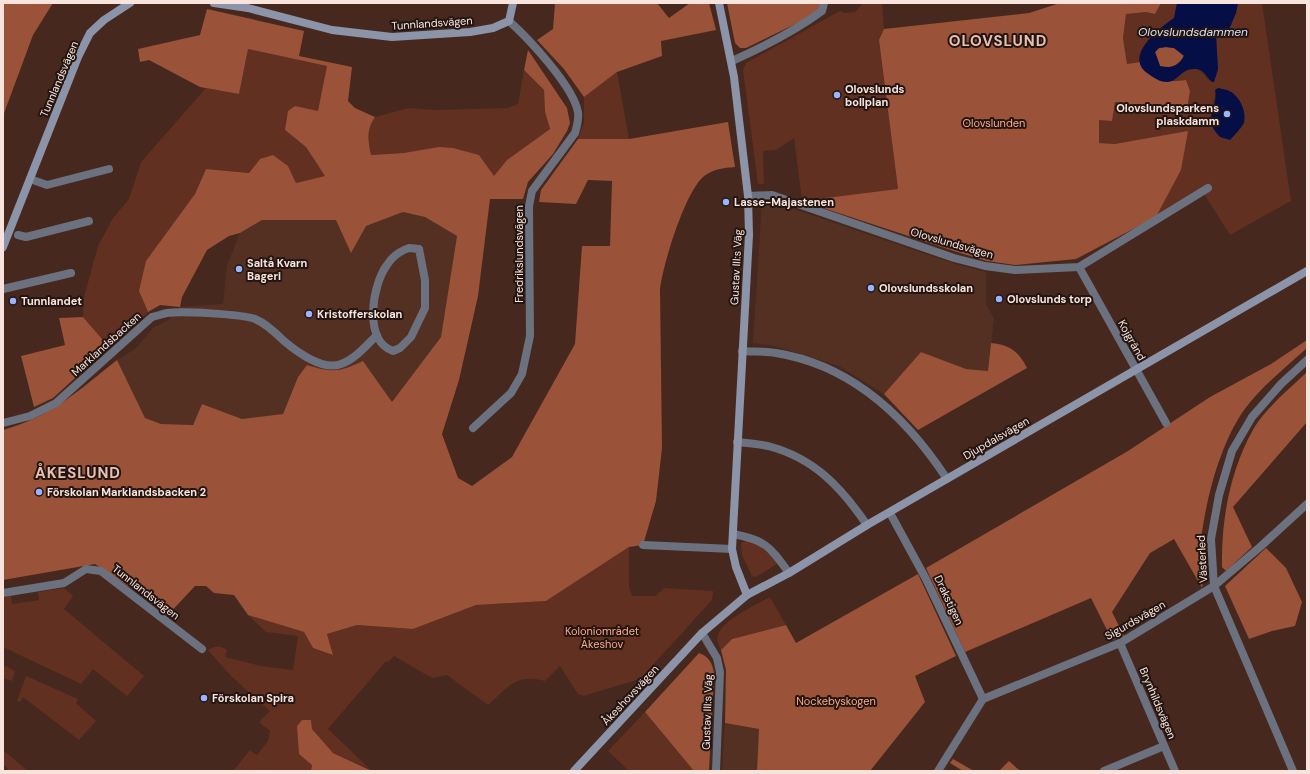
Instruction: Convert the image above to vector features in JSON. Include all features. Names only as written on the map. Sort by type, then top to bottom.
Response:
[{"type":"street","name":"Tunnlandsvägen","points":[[3,247],[78,57],[90,33],[104,20],[130,3]]},
{"type":"street","name":"Tunnlandsvägen","points":[[214,3],[248,8],[332,30],[392,37],[470,32],[493,28],[509,21]]},
{"type":"street","points":[[509,21],[513,3]]},
{"type":"street","name":"Gustav III:s Väg","points":[[719,3],[732,61],[748,196],[749,235],[732,549],[736,567],[747,595]]},
{"type":"street","points":[[732,61],[753,52],[809,21],[822,11],[824,3]]},
{"type":"street","name":"Fredrikslundsvägen","points":[[473,428],[511,393],[522,374],[530,336],[529,206],[532,191],[574,133],[578,124],[578,112],[572,97],[563,83],[525,35],[509,21]]},
{"type":"street","points":[[30,179],[47,185],[109,169]]},
{"type":"street","name":"Olovslundsvägen","points":[[748,196],[772,195],[954,258],[985,266],[1015,270],[1079,267],[1208,188]]},
{"type":"street","points":[[18,235],[26,237],[89,221]]},
{"type":"street","points":[[409,248],[419,249],[425,280],[425,308],[414,331],[405,342],[393,350],[385,348],[377,335],[373,322],[373,305],[381,275],[387,264],[400,251],[409,248]]},
{"type":"street","name":"Kojgränd","points":[[1079,267],[1166,423]]},
{"type":"street","name":"Djupdalsvägen","points":[[702,633],[747,595],[789,573],[947,479],[1307,271]]},
{"type":"street","points":[[3,289],[71,273]]},
{"type":"street","name":"Marklandsbacken","points":[[3,423],[30,416],[56,403],[152,317],[168,313],[241,315],[256,319],[275,332],[298,353],[313,361],[328,364],[340,365],[352,358],[377,335]]},
{"type":"street","points":[[742,351],[776,353],[799,359],[836,372],[858,384],[885,404],[912,432],[947,479]]},
{"type":"street","name":"Västerled","points":[[1293,771],[1214,586],[1210,539],[1219,495],[1232,451],[1252,418],[1280,384],[1307,360]]},
{"type":"street","points":[[737,442],[767,446],[806,462],[832,482],[851,503],[867,526]]},
{"type":"street","name":"Sigurdsvägen","points":[[983,699],[1120,643],[1214,586],[1306,508]]},
{"type":"street","name":"Drakstigen","points":[[890,513],[926,579],[983,699]]},
{"type":"street","points":[[733,534],[759,540],[772,550],[789,573]]},
{"type":"street","points":[[643,545],[732,549]]},
{"type":"street","name":"Tunnlandsvägen","points":[[3,593],[64,583],[86,569],[101,571],[202,649]]},
{"type":"street","name":"Gustav III:s Väg","points":[[702,633],[717,658],[720,672],[716,771]]},
{"type":"street","name":"Åkeshovsvägen","points":[[574,771],[702,633]]},
{"type":"street","name":"Brynhildsvägen","points":[[1120,643],[1175,771]]},
{"type":"street","points":[[938,771],[983,699]]},
{"type":"street","points":[[1104,771],[1164,746]]},
{"type":"shaded area","name":"Olovslundsskolan","points":[[762,202],[773,202],[952,263],[986,272],[986,304],[994,319],[988,371],[966,369],[921,352],[884,394],[839,366],[775,346],[753,343]]},
{"type":"shaded area","name":"Kristofferskolan","points":[[403,212],[425,217],[457,236],[441,337],[392,402],[363,361],[344,370],[326,371],[308,365],[298,377],[283,414],[242,419],[202,404],[193,425],[161,424],[145,418],[117,360],[135,349],[153,328],[167,321],[180,307],[223,304],[227,265],[240,233],[262,220],[336,220],[366,226]]},
{"type":"shaded area","points":[[725,723],[759,729],[757,771],[722,771]]},
{"type":"green space","points":[[3,3],[53,3],[33,35],[3,116]]},
{"type":"green space","points":[[555,3],[657,3],[669,18],[690,3],[709,3],[716,30],[661,41],[662,56],[617,72],[584,97],[564,69],[537,40],[553,29]]},
{"type":"green space","points":[[727,3],[820,3],[822,11],[746,48],[740,48],[735,43]]},
{"type":"green space","name":"Olovslunds bollplan","points":[[863,3],[882,3],[884,29],[879,41],[898,190],[802,201],[794,138],[776,150],[763,151],[764,184],[758,184],[743,70],[746,63],[840,11],[845,13],[855,12]]},
{"type":"green space","name":"Olovslunden","points":[[1060,3],[1161,3],[1155,14],[1146,12],[1126,14],[1123,38],[1127,64],[1140,62],[1149,74],[1159,80],[1186,80],[1190,91],[1187,109],[1162,113],[1115,102],[1112,121],[1099,120],[1099,143],[1115,144],[1188,131],[1181,170],[1156,217],[1076,259],[1015,265],[987,261],[957,252],[802,201],[898,189],[879,40],[884,29],[1029,13]]},
{"type":"green space","points":[[1161,3],[1177,3],[1174,18],[1152,36],[1144,48],[1140,62],[1127,64],[1123,38],[1126,14],[1146,12],[1155,14]]},
{"type":"green space","points":[[1238,3],[1262,3],[1291,201],[1230,235],[1201,189],[1156,217],[1181,170],[1114,144],[1099,143],[1099,119],[1114,102],[1162,113],[1186,80],[1173,81],[1190,69],[1200,71],[1210,81],[1214,82],[1218,69],[1216,35],[1236,13]],"holes":[[[1218,88],[1237,98],[1241,107],[1241,128],[1233,134],[1232,138],[1214,129],[1212,119],[1213,103]]]},
{"type":"green space","points":[[207,9],[304,31],[299,56],[352,67],[348,101],[355,108],[375,117],[370,127],[368,136],[371,155],[404,153],[439,147],[453,148],[479,155],[494,176],[507,160],[550,129],[545,112],[544,90],[524,70],[528,50],[567,108],[570,123],[567,131],[553,154],[528,182],[523,199],[490,199],[478,296],[459,380],[442,434],[458,478],[472,486],[512,457],[575,344],[582,246],[610,246],[612,181],[588,180],[576,204],[539,202],[541,190],[578,139],[629,139],[728,122],[735,167],[715,170],[704,176],[697,184],[676,229],[665,263],[660,289],[662,448],[656,501],[643,545],[629,547],[546,601],[476,605],[413,629],[357,625],[327,634],[333,655],[313,648],[304,632],[248,615],[234,595],[214,593],[206,586],[195,586],[167,616],[149,600],[95,564],[3,580],[3,430],[36,418],[50,410],[77,392],[117,360],[145,418],[161,424],[193,425],[202,404],[242,419],[283,414],[298,377],[307,365],[323,369],[336,370],[363,361],[392,402],[441,337],[457,236],[425,217],[403,212],[366,226],[351,253],[336,220],[262,220],[240,233],[229,236],[207,250],[182,297],[180,307],[160,305],[148,312],[139,291],[146,261],[195,194],[206,169],[249,173],[260,159],[273,155],[288,166],[296,183],[325,176],[306,147],[285,130],[288,111],[295,106],[318,111],[327,66],[248,49],[239,94],[200,87],[149,60],[140,62],[138,49],[200,35]]},
{"type":"green space","points":[[1159,48],[1174,48],[1184,55],[1180,62],[1171,67],[1160,66],[1155,52]]},
{"type":"green space","points":[[248,49],[328,66],[318,111],[285,130],[306,147],[325,176],[296,183],[288,166],[260,159],[249,173],[206,169],[195,194],[174,224],[139,291],[148,312],[109,347],[83,317],[84,297],[98,246],[113,218],[129,199],[141,162],[206,88],[239,94]]},
{"type":"green space","points":[[524,70],[544,90],[545,112],[550,129],[507,160],[494,177],[479,155],[404,153],[371,155],[368,136],[370,127],[375,117],[409,108],[435,110],[508,108],[518,104]]},
{"type":"green space","points":[[617,72],[629,139],[578,139],[584,123],[584,97]]},
{"type":"green space","points":[[83,317],[109,347],[53,398],[34,407],[21,356],[65,345],[59,318]]},
{"type":"green space","points":[[1307,340],[1307,348],[1258,393],[1244,410],[1235,424],[1221,455],[1210,490],[1203,524],[1201,540],[1203,576],[1202,588],[1174,539],[1150,553],[1112,612],[1124,636],[1112,640],[1091,598],[965,652],[926,568],[1128,451],[1210,397],[1271,364]]},
{"type":"green space","points":[[991,343],[1003,345],[1013,350],[1021,357],[1027,368],[918,430],[884,394],[921,352],[966,369],[988,371]]},
{"type":"green space","points":[[1307,372],[1307,422],[1233,507],[1252,547],[1226,571],[1222,567],[1225,513],[1233,478],[1239,461],[1259,420],[1279,398]]},
{"type":"green space","points":[[748,540],[757,544],[771,556],[777,564],[756,577],[752,576],[742,555],[741,543]]},
{"type":"green space","name":"Koloniområdet Åkeshov","points":[[629,547],[629,587],[632,596],[656,596],[664,588],[713,591],[712,600],[640,679],[583,696],[578,694],[560,666],[545,681],[526,679],[513,683],[488,705],[447,675],[432,678],[394,656],[388,662],[386,661],[328,729],[370,769],[333,753],[312,729],[311,720],[302,720],[297,726],[312,765],[311,771],[233,771],[250,750],[257,755],[268,741],[270,731],[259,722],[270,711],[232,677],[208,650],[215,647],[224,648],[227,650],[225,657],[261,666],[293,670],[298,636],[266,632],[248,615],[304,632],[313,648],[333,655],[327,634],[357,625],[413,629],[476,605],[546,601]]},
{"type":"green space","points":[[1266,548],[1286,568],[1302,602],[1295,626],[1272,631],[1249,639],[1225,586]]},
{"type":"green space","name":"Nockebyskogen","points":[[918,574],[956,656],[915,676],[925,702],[870,771],[757,771],[759,729],[725,723],[726,670],[721,650],[732,639],[786,625],[796,643]]},
{"type":"green space","points":[[64,588],[73,596],[64,609],[144,676],[127,696],[93,669],[81,684],[3,647],[3,598],[11,596],[12,604],[39,600],[38,592]]},
{"type":"green space","points":[[770,597],[786,625],[732,639],[721,650],[717,637],[721,629],[733,618]]},
{"type":"green space","points":[[699,653],[710,660],[714,673],[709,771],[694,771],[645,712]]},
{"type":"green space","points":[[3,665],[15,671],[12,681],[3,678]]},
{"type":"green space","points":[[26,676],[78,699],[76,703],[96,721],[79,740],[23,697],[20,702],[17,701]]},
{"type":"green space","points":[[645,712],[694,771],[629,771],[608,751]]},
{"type":"green space","points":[[302,720],[311,720],[312,729],[333,753],[372,771],[311,771],[312,765],[299,754],[297,726]]},
{"type":"green space","points":[[3,750],[28,771],[10,771],[3,764]]},
{"type":"green space","points":[[953,759],[974,771],[963,771],[950,763]]},
{"type":"green space","points":[[1009,761],[1020,771],[999,771]]},
{"type":"water","name":"Olovslundsdammen","points":[[1177,3],[1238,3],[1236,13],[1228,32],[1216,35],[1218,69],[1214,82],[1212,82],[1201,70],[1191,69],[1183,72],[1171,81],[1164,82],[1147,73],[1141,66],[1140,58],[1142,50],[1147,42],[1153,35],[1174,18]],"holes":[[[1159,48],[1174,48],[1184,56],[1180,62],[1171,67],[1160,66],[1155,52]]]},
{"type":"water","name":"Olovslundsparkens plaskdamm","points":[[1218,88],[1227,90],[1235,95],[1243,108],[1245,118],[1244,123],[1230,140],[1220,137],[1214,130],[1212,124],[1211,119],[1216,96],[1215,90]]},
{"type":"place","name":"Olovslunds bollplan","points":[[837,95]]},
{"type":"place","name":"Olovslundsparkens plaskdamm","points":[[1227,114]]},
{"type":"place","name":"Lasse-Majastenen","points":[[726,202]]},
{"type":"place","name":"Saltå Kvarn Bageri","points":[[239,269]]},
{"type":"place","name":"Olovslundsskolan","points":[[871,288]]},
{"type":"place","name":"Olovslunds torp","points":[[999,299]]},
{"type":"place","name":"Tunnlandet","points":[[13,301]]},
{"type":"place","name":"Kristofferskolan","points":[[309,314]]},
{"type":"place","name":"Förskolan Marklandsbacken 2","points":[[39,492]]},
{"type":"place","name":"Förskolan Spira","points":[[204,698]]},
{"type":"district","name":"OLOVSLUND","points":[[998,41]]},
{"type":"district","name":"ÅKESLUND","points":[[78,473]]}]
